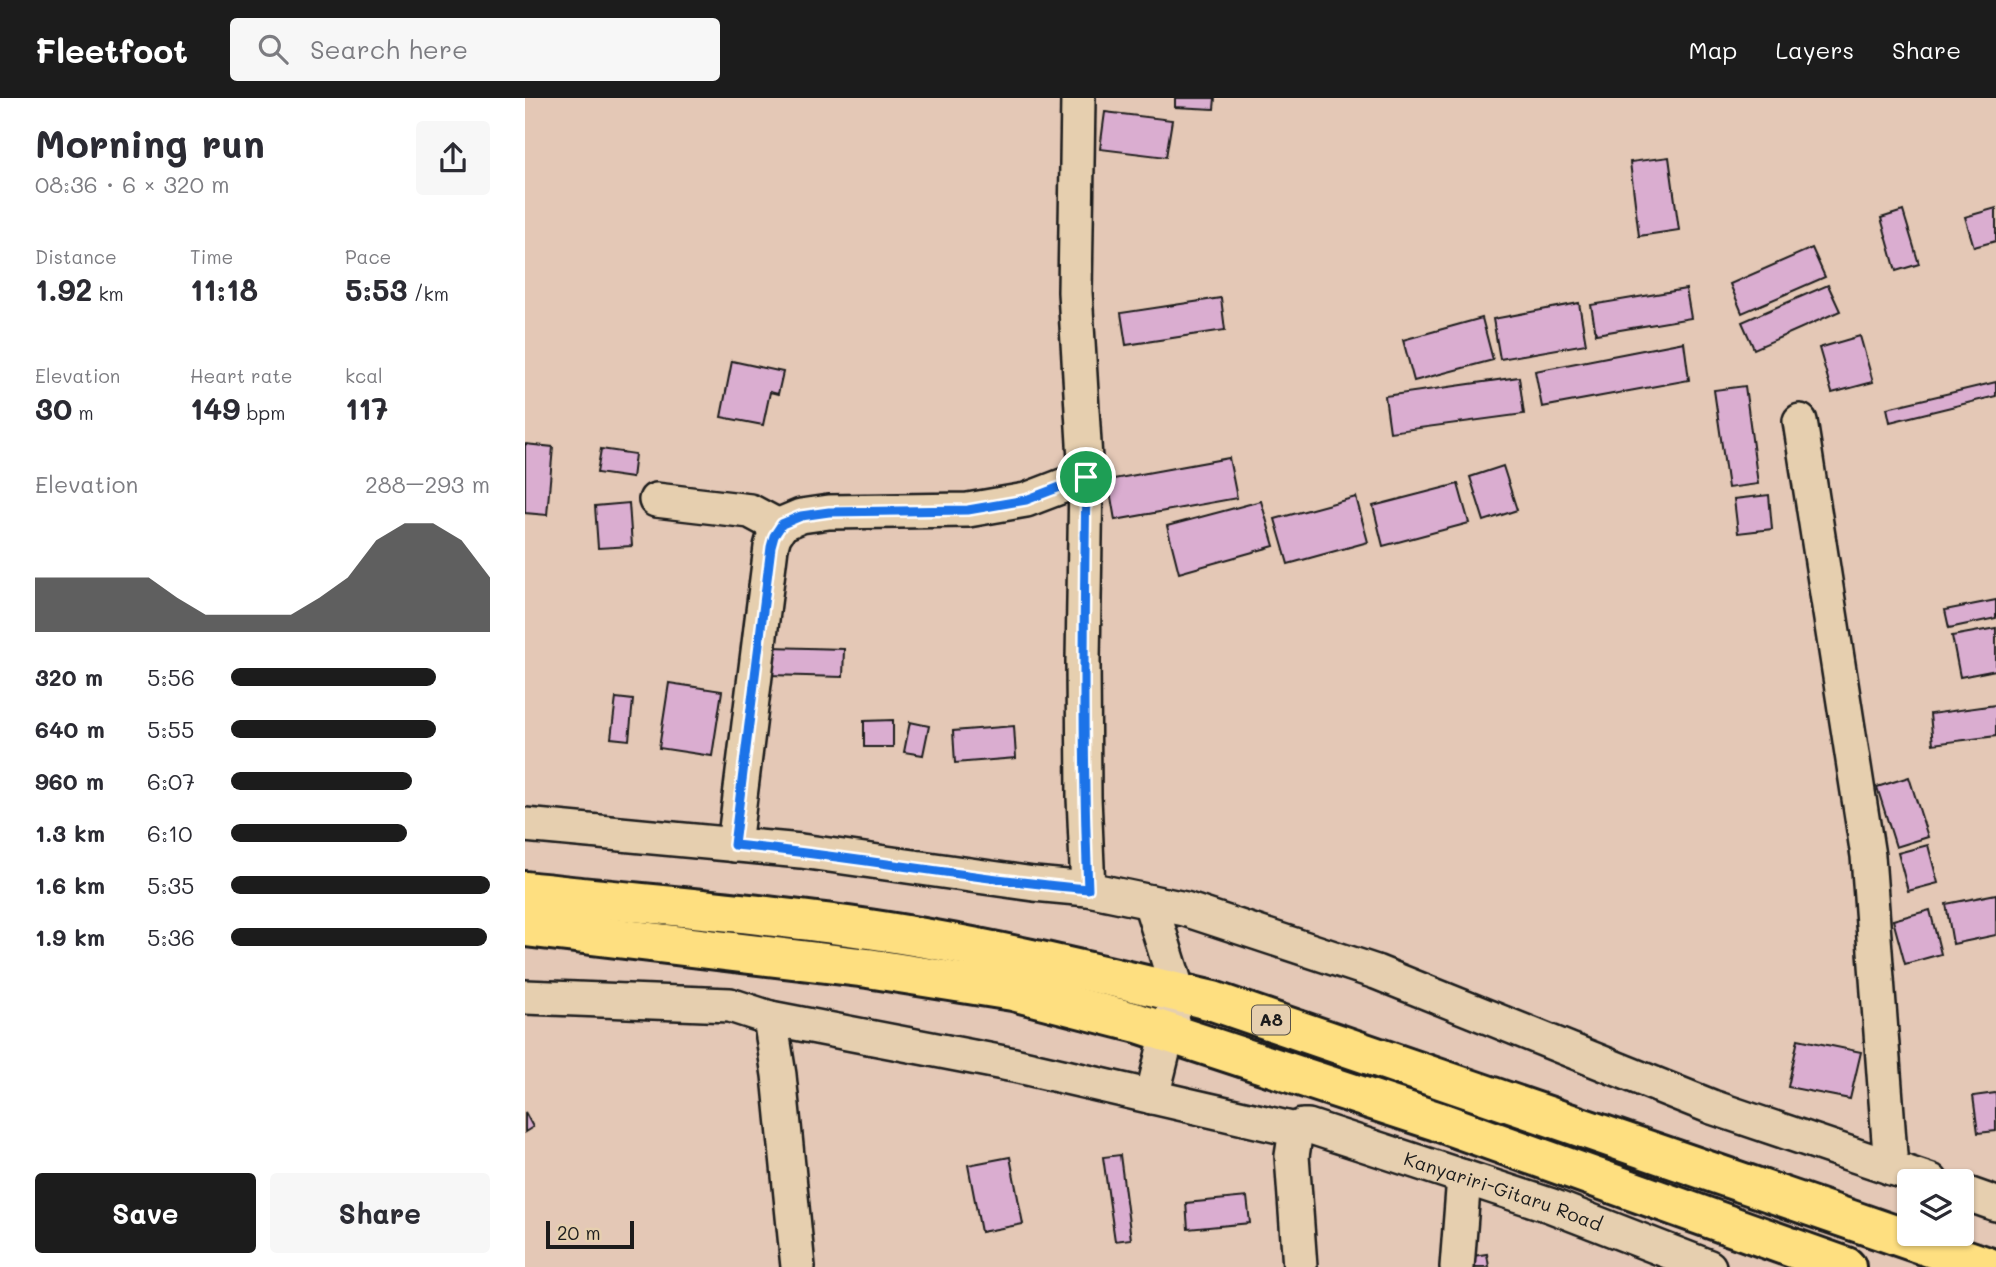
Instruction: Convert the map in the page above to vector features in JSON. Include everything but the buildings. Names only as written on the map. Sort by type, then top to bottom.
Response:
[{"type":"highway","name":"A8","points":[[525,891],[848,926],[953,943],[1213,1000],[1988,1267]]},
{"type":"highway","name":"A8","points":[[525,927],[868,968],[1013,991],[1169,1033],[1437,1121],[1846,1267]]},
{"type":"street","points":[[1078,98],[1075,292],[1086,477],[1083,661],[1088,889]]},
{"type":"street","points":[[1800,421],[1868,856],[1891,1168]]},
{"type":"street","points":[[734,845],[771,547],[786,520],[829,512],[968,510],[1026,500],[1086,477]]},
{"type":"street","points":[[656,500],[750,511],[780,527]]},
{"type":"street","points":[[525,825],[801,851],[1034,884],[1088,889],[1185,909],[1376,972],[1712,1107],[1897,1170]]},
{"type":"street","points":[[1150,902],[1178,992],[1152,1097]]},
{"type":"street","name":"Kanyariri-Gitaru Road","points":[[525,997],[730,1005],[770,1018],[1014,1065],[1296,1130],[1308,1126],[1552,1206],[1709,1267]]},
{"type":"street","points":[[770,1018],[779,1075],[798,1267]]},
{"type":"street","points":[[1296,1130],[1292,1156],[1300,1267]]},
{"type":"street","points":[[1457,1267],[1464,1177]]},
{"type":"street","points":[[1974,1196],[1996,1204]]},
{"type":"route","points":[[1086,477],[1083,661],[1088,889],[1034,884],[801,851],[734,845],[771,547],[782,524],[786,520],[801,516],[829,512],[968,510],[1026,500],[1086,477]]}]
